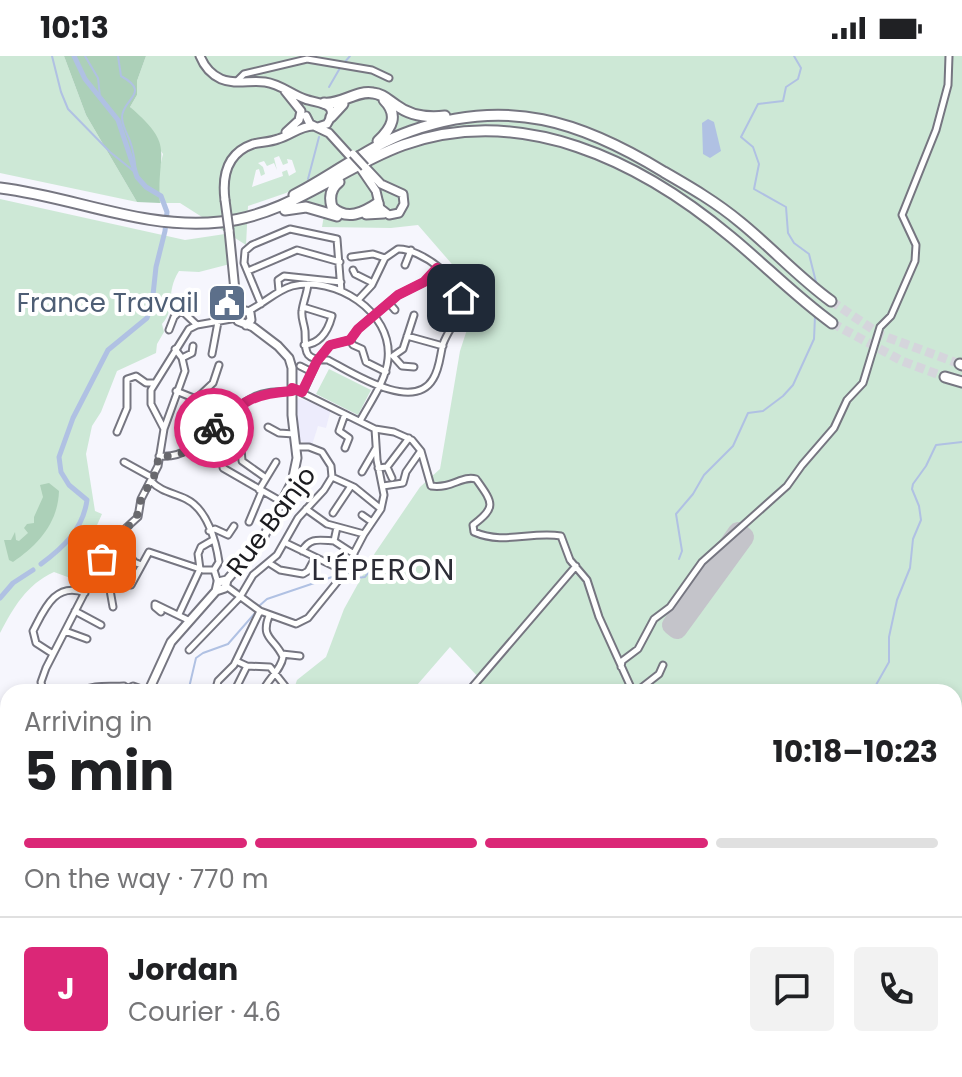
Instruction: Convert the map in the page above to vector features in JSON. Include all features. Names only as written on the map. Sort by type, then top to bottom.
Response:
[{"type":"highway","points":[[319,102],[333,103],[368,92],[383,96],[403,110],[426,117],[491,112],[543,118],[602,137],[695,190],[742,223],[831,301]]},
{"type":"highway","points":[[192,222],[277,203],[299,193],[389,131],[393,119],[387,103],[376,96],[358,98],[339,106],[330,118]]},
{"type":"highway","points":[[354,155],[404,134],[445,122],[494,116],[543,118]]},
{"type":"highway","points":[[239,219],[292,203],[372,159],[409,143],[465,132],[523,132],[577,145],[650,180],[711,221],[832,323]]},
{"type":"highway","points":[[379,200],[360,213],[345,215],[332,207],[330,198],[333,187],[341,180],[365,164],[409,143]]},
{"type":"highway","points":[[0,185],[141,217],[192,222],[239,219],[301,207],[316,208],[346,219],[384,213]]},
{"type":"highway","points":[[945,377],[960,382]]},
{"type":"main road","points":[[200,56],[216,77],[237,82],[266,82],[330,108],[336,134],[363,168],[384,213],[394,215],[404,204],[403,194],[389,189],[363,168]]},
{"type":"main road","points":[[282,88],[296,99],[316,127]]},
{"type":"main road","points":[[269,141],[288,131],[300,116],[300,108],[282,88]]},
{"type":"main road","points":[[285,137],[319,102]]},
{"type":"main road","points":[[316,127],[330,118]]},
{"type":"main road","points":[[151,684],[171,642],[254,551],[296,473],[291,363],[285,352],[244,318],[237,296],[224,176],[231,159],[247,147],[285,137],[305,126],[329,133],[354,155]]},
{"type":"main road","points":[[379,200],[389,189]]},
{"type":"street","points":[[621,667],[622,661],[638,649],[654,619],[670,607],[702,562],[787,486],[834,428],[847,400],[863,383],[880,327],[891,316],[915,261],[916,245],[902,215],[936,130],[948,85],[949,56]]},
{"type":"street","points":[[237,82],[244,74],[307,59],[372,70],[389,78]]},
{"type":"street","points":[[260,305],[243,259],[246,248],[290,229],[337,239],[341,291]]},
{"type":"street","points":[[248,271],[297,250],[340,262]]},
{"type":"street","points":[[308,284],[303,307],[307,354],[317,361],[328,360],[379,387],[401,392],[427,386],[436,374],[443,346],[460,309],[458,287],[451,278],[411,250],[394,250],[385,258],[373,283],[358,300]]},
{"type":"street","points":[[405,265],[411,250]]},
{"type":"street","points":[[351,257],[373,254],[385,258]]},
{"type":"street","points":[[302,392],[317,361],[330,345],[350,340],[402,292],[424,282],[437,268]]},
{"type":"street","points":[[353,270],[373,283]]},
{"type":"street","points":[[279,291],[278,280],[284,276],[341,282]]},
{"type":"street","points":[[164,429],[150,398],[155,383],[183,334],[197,325],[244,318],[279,291],[293,286],[308,284],[341,291],[358,300],[374,316],[386,338],[391,356],[402,366],[414,367]]},
{"type":"street","points":[[438,318],[444,290]]},
{"type":"street","points":[[389,303],[395,310]]},
{"type":"street","points":[[441,303],[460,309]]},
{"type":"street","points":[[303,307],[332,316],[323,335],[314,343],[304,345]]},
{"type":"street","points":[[169,330],[174,317],[181,310],[197,325]]},
{"type":"street","points":[[360,421],[379,387],[391,356],[403,349],[414,315]]},
{"type":"street","points":[[212,354],[221,322]]},
{"type":"street","points":[[407,336],[443,346]]},
{"type":"street","points":[[350,340],[362,349],[366,362],[386,372]]},
{"type":"street","points":[[182,358],[192,353],[193,346]]},
{"type":"street","points":[[43,684],[43,675],[96,571],[116,537],[136,520],[141,499],[152,480],[164,429],[185,371],[182,358],[175,349]]},
{"type":"street","points":[[192,415],[196,399],[213,383],[219,365]]},
{"type":"street","points":[[300,366],[312,372]]},
{"type":"street","points":[[117,432],[127,408],[127,379],[136,376],[143,382],[155,383]]},
{"type":"street","points":[[159,456],[177,457],[251,398],[262,393],[292,389],[375,429],[409,438],[421,451],[431,486],[451,486],[470,477],[487,495],[490,508],[487,515],[473,525],[474,532],[496,539],[561,536],[570,560],[587,580],[599,617],[631,684]]},
{"type":"street","points":[[176,391],[196,399]]},
{"type":"street","points":[[202,439],[197,435],[218,395]]},
{"type":"street","points":[[345,414],[339,431],[349,438],[345,448]]},
{"type":"street","points":[[228,416],[243,425],[240,435],[242,461],[266,478]]},
{"type":"street","points":[[217,425],[222,431],[222,466],[282,503]]},
{"type":"street","points":[[268,427],[279,433],[294,434]]},
{"type":"street","points":[[214,570],[222,585],[260,611],[291,623],[305,621],[344,571],[381,509],[383,486],[378,468],[375,429]]},
{"type":"street","points":[[378,468],[387,467],[409,438]]},
{"type":"street","name":"Rue Banjo","points":[[189,650],[240,597],[253,575],[269,563],[286,543],[298,518],[332,477],[331,466],[320,450],[296,447]]},
{"type":"street","points":[[362,472],[376,448]]},
{"type":"street","points":[[383,486],[403,483],[406,472],[421,451]]},
{"type":"street","points":[[124,462],[162,490],[193,503],[206,520],[213,540],[219,562],[214,570]]},
{"type":"street","points":[[249,522],[260,490],[276,462]]},
{"type":"street","points":[[387,467],[392,478]]},
{"type":"street","points":[[332,477],[351,486],[381,509]]},
{"type":"street","points":[[333,513],[351,486]]},
{"type":"street","points":[[306,509],[322,521],[364,534]]},
{"type":"street","points":[[362,515],[372,522]]},
{"type":"street","points":[[209,531],[215,529],[228,535],[234,526]]},
{"type":"street","points":[[334,541],[337,527]]},
{"type":"street","points":[[179,614],[200,569],[198,554],[201,547],[213,540]]},
{"type":"street","points":[[302,551],[306,543],[312,540],[334,541],[354,554]]},
{"type":"street","points":[[122,543],[134,562],[141,565]]},
{"type":"street","points":[[286,543],[344,571]]},
{"type":"street","points":[[96,571],[131,585],[149,552],[200,569],[214,570]]},
{"type":"street","points":[[269,563],[280,570],[303,574],[315,558]]},
{"type":"street","points":[[475,684],[576,566]]},
{"type":"street","points":[[91,581],[110,590],[113,607]]},
{"type":"street","points":[[53,654],[36,643],[33,631],[48,602],[69,590],[85,593]]},
{"type":"street","points":[[161,612],[155,604],[188,620]]},
{"type":"street","points":[[75,611],[101,625]]},
{"type":"street","points":[[217,684],[236,661],[260,611]]},
{"type":"street","points":[[267,684],[282,663],[282,654],[266,633],[269,616]]},
{"type":"street","points":[[65,631],[87,639]]},
{"type":"street","points":[[282,654],[300,656]]},
{"type":"street","points":[[236,661],[247,666],[270,667],[284,684]]},
{"type":"street","points":[[646,684],[659,674],[663,665]]},
{"type":"street","points":[[238,684],[247,666]]},
{"type":"shaded area","points":[[298,398],[331,409],[326,428],[318,426],[312,445],[298,440],[294,413]]},
{"type":"green space","points":[[0,56],[64,56],[86,115],[137,202],[0,173]]},
{"type":"green space","points":[[64,56],[146,56],[137,81],[137,95],[130,107],[145,120],[159,141],[160,203],[137,202],[86,115]]},
{"type":"green space","points":[[146,56],[962,56],[962,684],[476,684],[480,679],[450,647],[418,684],[296,684],[326,657],[344,609],[375,553],[420,487],[440,469],[460,351],[475,305],[464,278],[418,225],[391,228],[322,227],[325,209],[290,205],[326,188],[322,175],[286,193],[248,206],[246,245],[180,203],[160,203],[158,175],[163,154],[130,107],[137,95],[137,81]],"holes":[[[279,156],[283,165],[288,163],[287,159],[292,160],[296,172],[289,176],[287,170],[282,172],[283,176],[252,187],[256,170],[259,169],[261,176],[265,174],[258,163],[264,161],[267,166],[274,163],[277,170],[274,158]]]},
{"type":"green space","points":[[0,199],[185,240],[225,234],[230,264],[199,272],[179,271],[172,286],[169,312],[162,324],[164,332],[156,353],[117,371],[101,412],[92,426],[86,454],[95,511],[102,514],[73,579],[54,572],[44,577],[28,590],[0,633]]},
{"type":"green space","points":[[329,369],[371,390],[358,415],[316,394]]},
{"type":"green space","points":[[49,483],[59,491],[51,523],[38,541],[13,562],[9,560],[4,540],[11,540],[15,532],[19,541],[28,533],[24,528],[34,523],[43,497],[40,485]]},
{"type":"water","points":[[708,119],[714,122],[721,151],[710,158],[703,154],[702,123]]},
{"type":"waterway","points":[[52,56],[68,109],[110,152],[136,173]]},
{"type":"waterway","points":[[41,564],[77,529],[85,510],[87,500],[69,485],[61,472],[59,457],[73,418],[108,350],[147,318],[167,212],[161,196],[137,177],[118,120],[85,79],[74,56]]},
{"type":"waterway","points":[[85,56],[98,78],[100,97]]},
{"type":"waterway","points":[[118,56],[121,76],[130,82],[135,92],[122,117],[136,173]]},
{"type":"waterway","points":[[344,63],[350,56]]},
{"type":"waterway","points":[[794,56],[801,68],[798,79],[786,87],[783,101],[758,104],[741,137],[753,147],[759,164],[754,189],[786,207],[788,233],[794,243],[809,254],[817,286]]},
{"type":"waterway","points":[[329,87],[340,68]]},
{"type":"waterway","points":[[308,179],[319,137]]},
{"type":"waterway","points":[[679,559],[682,551],[676,514],[704,475],[733,446],[748,413],[763,411],[793,385],[814,339],[815,316]]},
{"type":"waterway","points":[[877,684],[889,662],[889,637],[897,600],[910,568],[913,539],[921,520],[913,484],[936,445],[962,442]]},
{"type":"waterway","points":[[347,573],[356,578],[365,577],[377,561]]},
{"type":"waterway","points":[[0,598],[13,583],[33,570]]},
{"type":"waterway","points":[[259,606],[267,599],[338,575]]},
{"type":"waterway","points":[[190,684],[196,658],[228,644],[256,612]]},
{"type":"runway","points":[[738,532],[744,537],[677,629],[672,625],[738,532]]},
{"type":"tunnel","points":[[831,301],[881,335],[960,364]]},
{"type":"tunnel","points":[[832,323],[902,361],[945,377]]},
{"type":"way so far","points":[[102,559],[120,533],[138,517],[141,499],[155,474],[159,456],[170,458],[185,453],[214,428]]},
{"type":"place","name":"France Travail","points":[[227,303]]},
{"type":"district","name":"L'ÉPERON","points":[[384,570]]},
{"type":"route","points":[[214,428],[237,408],[262,393],[292,391],[292,388],[302,392],[317,361],[330,345],[350,340],[358,329],[398,295],[424,282],[437,268],[455,282],[461,298]]}]
